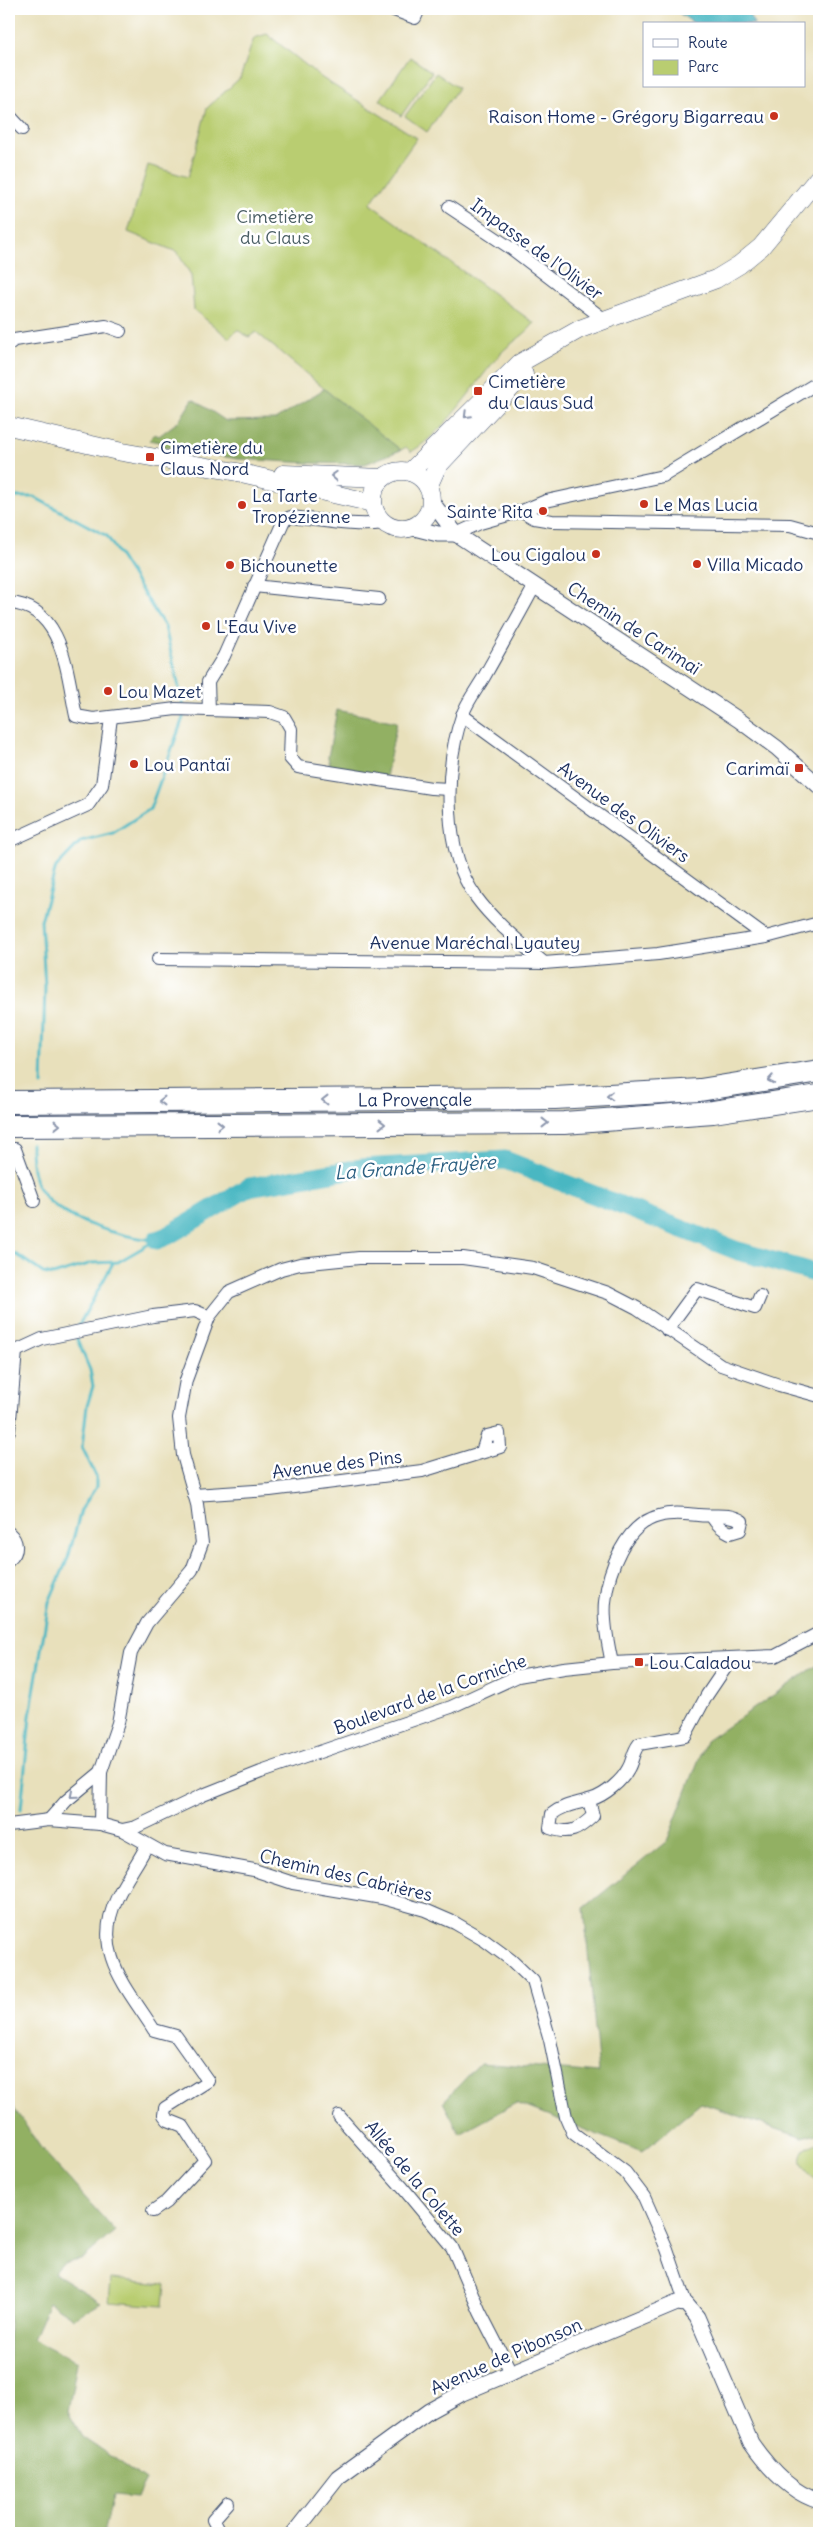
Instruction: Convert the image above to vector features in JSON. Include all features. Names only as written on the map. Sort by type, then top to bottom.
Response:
[{"type":"highway","name":"La Provençale","points":[[9,1102],[555,1098],[700,1090],[819,1072]]},
{"type":"highway","name":"La Provençale","points":[[9,1126],[564,1123],[713,1112],[819,1096]]},
{"type":"main road","points":[[410,472],[520,363],[558,340],[605,320],[716,279],[740,265],[760,247],[819,177]]},
{"type":"main road","points":[[429,494],[417,475],[410,472],[391,472],[382,478],[373,494],[372,503],[374,510],[384,523],[397,528],[410,527],[425,517],[437,467],[558,340]]},
{"type":"main road","points":[[9,426],[166,461],[236,472],[372,503]]},
{"type":"main road","points":[[236,472],[382,478]]},
{"type":"street","points":[[391,9],[415,18],[419,9]]},
{"type":"street","points":[[9,115],[22,129]]},
{"type":"street","name":"Impasse de l'Olivier","points":[[449,207],[512,249],[605,320]]},
{"type":"street","points":[[9,344],[14,340],[106,326],[120,331]]},
{"type":"street","points":[[410,527],[438,534],[456,534],[480,523],[522,511],[546,501],[664,476],[819,382]]},
{"type":"street","name":"Chemin de Carimaï","points":[[429,494],[456,534],[739,720],[776,748],[819,786]]},
{"type":"street","points":[[522,511],[534,518],[552,521],[790,525],[819,533]]},
{"type":"street","points":[[209,710],[208,682],[224,656],[284,520],[290,518],[339,521],[354,526],[384,523]]},
{"type":"street","points":[[254,586],[379,599]]},
{"type":"street","points":[[534,587],[462,715],[453,751],[449,789],[457,859],[476,896],[504,928],[544,963]]},
{"type":"street","points":[[9,603],[22,604],[48,622],[60,642],[76,716],[85,720],[176,709],[270,712],[284,717],[291,729],[290,758],[298,767],[431,788],[449,789]]},
{"type":"street","name":"Avenue des Oliviers","points":[[462,715],[766,937]]},
{"type":"street","points":[[9,841],[88,805],[102,785],[111,718]]},
{"type":"street","name":"Avenue Maréchal Lyautey","points":[[158,958],[544,963],[658,954],[766,937],[819,923]]},
{"type":"street","points":[[9,1149],[15,1149],[34,1201]]},
{"type":"street","points":[[100,1824],[101,1772],[118,1723],[132,1653],[147,1623],[192,1570],[202,1543],[194,1495],[183,1455],[179,1418],[186,1380],[209,1317],[229,1292],[281,1269],[300,1264],[360,1258],[463,1258],[533,1268],[574,1280],[608,1293],[637,1308],[721,1365],[819,1394]]},
{"type":"street","points":[[668,1330],[696,1289],[755,1308],[760,1296]]},
{"type":"street","points":[[9,1431],[13,1349],[42,1339],[153,1316],[195,1311],[209,1317]]},
{"type":"street","name":"Avenue des Pins","points":[[194,1495],[270,1490],[422,1471],[482,1452]]},
{"type":"street","points":[[612,1664],[605,1604],[612,1569],[632,1534],[647,1521],[659,1516],[678,1513],[712,1517]]},
{"type":"street","points":[[9,1532],[14,1537],[17,1546],[14,1556],[9,1560]]},
{"type":"street","name":"Boulevard de la Corniche","points":[[122,1830],[136,1827],[203,1795],[261,1772],[450,1707],[518,1676],[564,1668],[612,1664],[775,1656],[819,1633]]},
{"type":"street","points":[[589,1800],[614,1785],[629,1768],[632,1754],[639,1744],[686,1736],[707,1695],[732,1658]]},
{"type":"street","points":[[48,1820],[66,1800],[101,1772]]},
{"type":"street","name":"Chemin des Cabrières","points":[[9,1825],[48,1820],[100,1824],[122,1830],[166,1854],[254,1870],[293,1883],[382,1898],[425,1910],[455,1922],[511,1960],[533,1981],[548,2032],[566,2118],[573,2133],[624,2172],[644,2197],[667,2249],[686,2304]]},
{"type":"street","points":[[147,1845],[117,1898],[109,1918],[106,1936],[112,1962],[154,2030],[176,2036],[208,2081],[165,2108],[164,2115],[168,2120],[183,2126],[205,2160],[166,2202],[153,2211]]},
{"type":"street","name":"Allée de la Colette","points":[[339,2116],[452,2247],[480,2312],[512,2374]]},
{"type":"street","name":"Avenue de Pibonson","points":[[294,2533],[338,2477],[429,2411],[460,2394],[512,2374],[668,2306],[677,2303],[686,2304]]},
{"type":"street","points":[[686,2304],[697,2318],[751,2443],[780,2477],[802,2494],[819,2501]]},
{"type":"street","points":[[220,2533],[213,2520],[228,2503]]},
{"type":"green space","name":"Cimetière du Claus","points":[[267,34],[322,78],[417,138],[370,204],[534,323],[528,331],[503,351],[449,419],[424,443],[411,452],[406,447],[401,450],[377,432],[337,453],[345,406],[256,332],[249,337],[237,330],[229,338],[194,310],[191,275],[177,252],[128,232],[148,165],[188,177],[207,108],[240,78],[254,38]]},
{"type":"green space","points":[[410,57],[432,72],[401,116],[380,100]]},
{"type":"green space","points":[[436,73],[458,88],[427,132],[405,116]]},
{"type":"green space","points":[[324,389],[401,450],[365,464],[309,463],[238,459],[161,446],[159,442],[149,440],[155,434],[159,436],[179,421],[193,399],[226,421],[275,420]]},
{"type":"green space","points":[[337,710],[397,722],[386,777],[330,766],[328,757]]},
{"type":"green space","points":[[819,1664],[819,2133],[803,2138],[701,2103],[642,2152],[516,2103],[460,2134],[443,2102],[480,2063],[599,2073],[584,1908],[667,1841],[706,1741]]},
{"type":"green space","points":[[9,2101],[41,2148],[115,2231],[81,2260],[63,2263],[54,2273],[101,2302],[74,2318],[49,2302],[33,2339],[77,2362],[68,2412],[82,2436],[146,2480],[137,2497],[113,2495],[104,2533],[9,2533]]},
{"type":"green space","points":[[819,2142],[819,2183],[804,2167],[802,2158],[806,2148]]},
{"type":"green space","points":[[111,2279],[165,2284],[163,2306],[109,2302]]},
{"type":"water","points":[[673,9],[746,9],[753,22],[692,22]]},
{"type":"waterway","points":[[9,497],[34,497],[107,536],[165,627],[183,705]]},
{"type":"waterway","points":[[42,1085],[45,986],[41,921],[56,867],[81,841],[113,833],[150,809],[183,718],[183,712]]},
{"type":"waterway","points":[[31,1144],[34,1175],[38,1187],[51,1202],[63,1211],[94,1226],[127,1236],[157,1240]]},
{"type":"waterway","name":"La Grande Frayère","points":[[157,1240],[167,1236],[249,1187],[361,1168],[505,1160],[738,1251],[819,1274]]},
{"type":"waterway","points":[[9,1252],[19,1256],[43,1273],[53,1275],[92,1263],[118,1262],[156,1240]]},
{"type":"waterway","points":[[79,1325],[113,1263]]},
{"type":"waterway","points":[[21,1809],[30,1716],[49,1602],[68,1558],[81,1510],[96,1487],[96,1476],[82,1447],[87,1406],[93,1386],[90,1370],[77,1339]]},
{"type":"place","name":"Raison Home - Grégory Bigarreau","points":[[774,116]]},
{"type":"place","name":"Cimetière du Claus Sud","points":[[478,391]]},
{"type":"place","name":"Cimetière du Claus Nord","points":[[150,457]]},
{"type":"place","name":"Le Mas Lucia","points":[[644,504]]},
{"type":"place","name":"La Tarte Tropézienne","points":[[242,505]]},
{"type":"place","name":"Sainte Rita","points":[[543,511]]},
{"type":"place","name":"Lou Cigalou","points":[[596,554]]},
{"type":"place","name":"Villa Micado","points":[[697,564]]},
{"type":"place","name":"Bichounette","points":[[230,565]]},
{"type":"place","name":"L'Eau Vive","points":[[206,626]]},
{"type":"place","name":"Lou Mazet","points":[[108,691]]},
{"type":"place","name":"Lou Pantaï","points":[[134,764]]},
{"type":"place","name":"Carimaï","points":[[799,768]]},
{"type":"place","name":"Lou Caladou","points":[[639,1662]]}]
